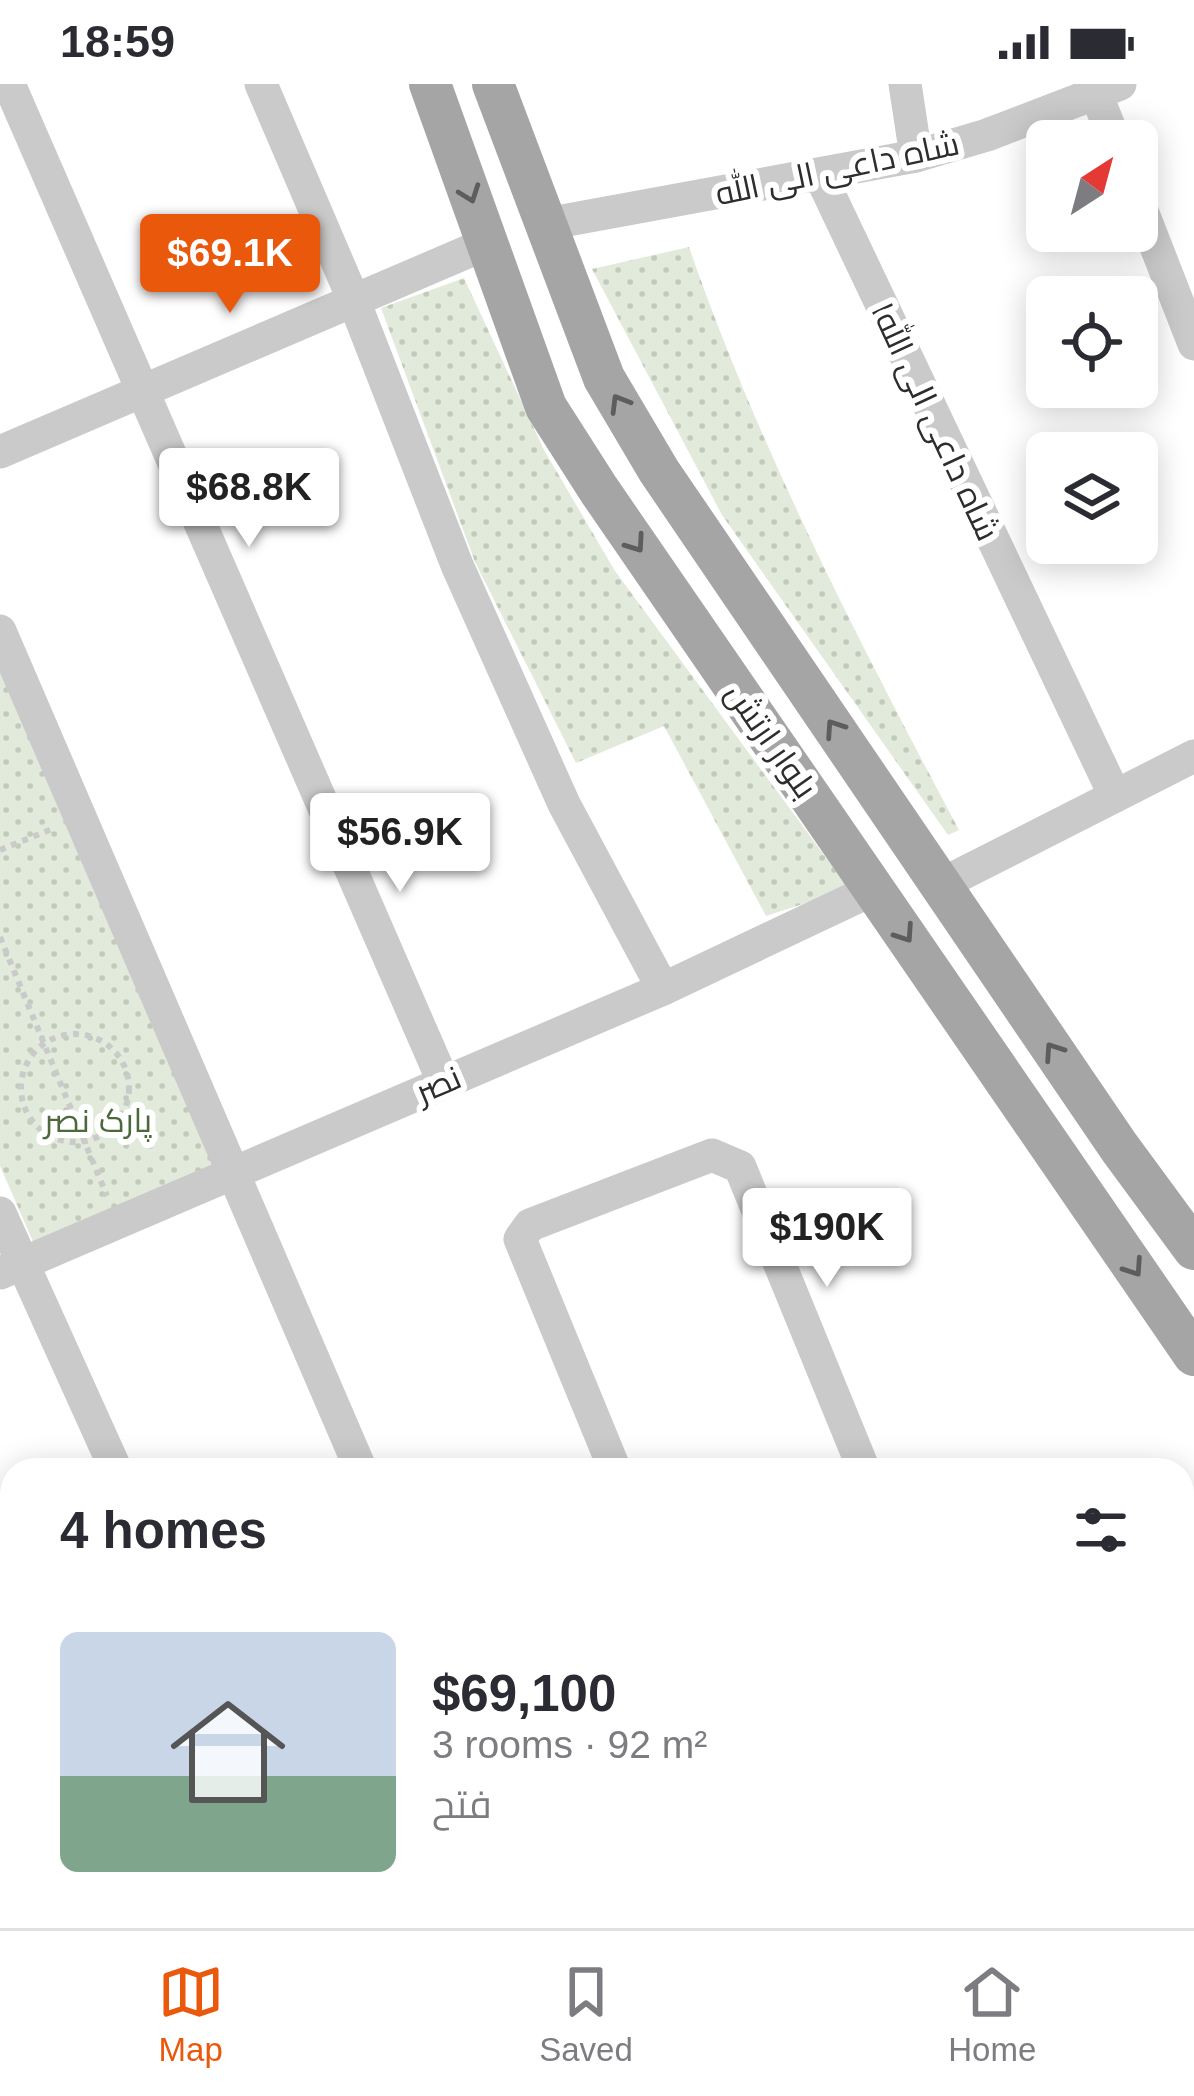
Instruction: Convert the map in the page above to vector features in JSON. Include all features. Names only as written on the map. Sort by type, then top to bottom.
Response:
[{"type":"main road","name":"بلوار ارتش","points":[[430,84],[546,407],[1194,1355]]},
{"type":"main road","name":"بلوار ارتش","points":[[494,84],[604,377],[659,471],[1119,1147],[1194,1249]]},
{"type":"street","points":[[9,84],[443,1082]]},
{"type":"street","points":[[261,84],[354,301],[457,566],[564,804],[663,988]]},
{"type":"street","points":[[905,84],[916,156]]},
{"type":"street","points":[[1108,89],[1112,120]]},
{"type":"street","name":"شاه داعی الی الله","points":[[546,224],[916,156],[987,136],[1108,89]]},
{"type":"street","name":"شاه داعی الی الله۱","points":[[820,175],[1115,796]]},
{"type":"street","points":[[0,452],[488,243]]},
{"type":"street","points":[[1158,252],[1194,344]]},
{"type":"street","points":[[0,631],[356,1458]]},
{"type":"street","points":[[940,885],[1115,796],[1190,769]]},
{"type":"street","name":"نصر","points":[[11,1268],[663,988],[874,889]]},
{"type":"street","points":[[609,1458],[520,1239],[530,1225],[712,1155],[740,1167],[859,1458]]},
{"type":"street","points":[[0,1214],[11,1268],[110,1458]]},
{"type":"path","points":[[0,850],[79,818]]},
{"type":"path","points":[[0,937],[118,1222]]},
{"type":"path","points":[[70,1034],[98,1038],[119,1055],[130,1081],[126,1109],[110,1131],[84,1142],[60,1140],[39,1128],[25,1108],[21,1084],[28,1061],[44,1043],[70,1034]]},
{"type":"green space","points":[[689,247],[779,471],[959,830],[948,835],[722,515],[592,269]]},
{"type":"green space","points":[[464,278],[544,450],[615,571],[849,889],[766,916],[664,726],[576,763],[475,562],[381,308]]},
{"type":"green space","name":"پارک نصر","points":[[0,671],[230,1172],[38,1253],[0,1166]]}]
